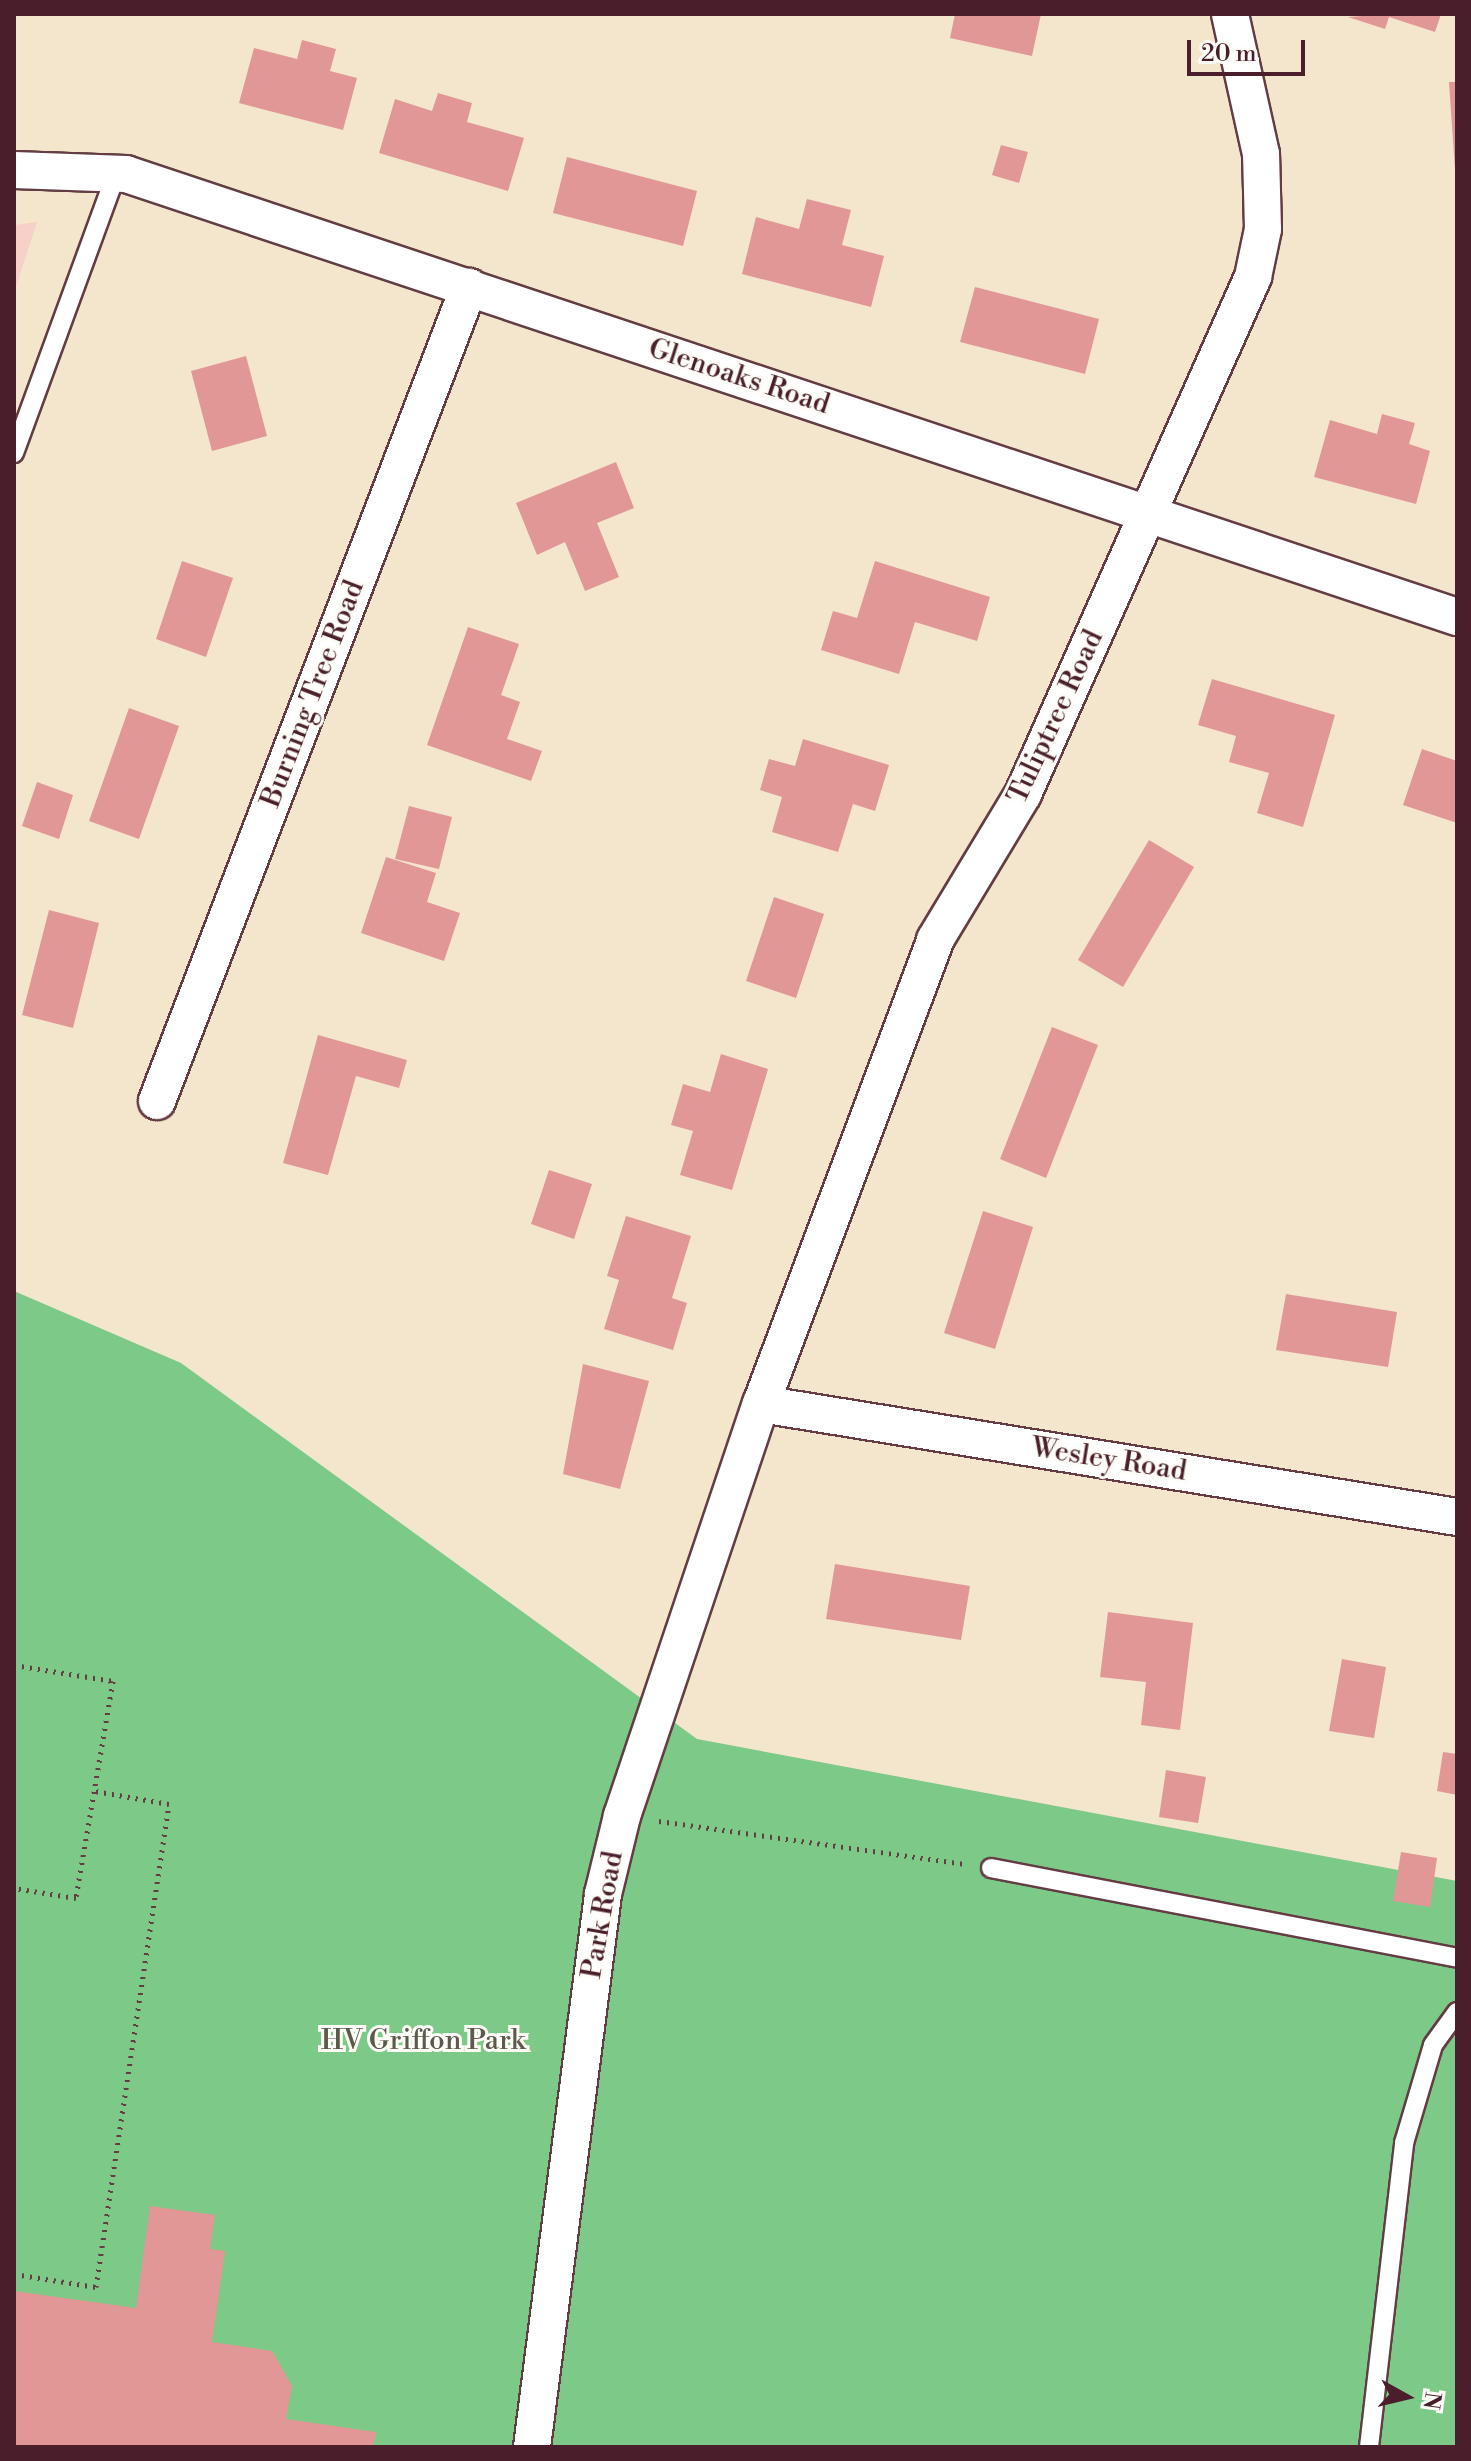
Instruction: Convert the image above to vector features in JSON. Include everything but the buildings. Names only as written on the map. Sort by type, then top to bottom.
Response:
[{"type":"street","name":"Tuliptree Road","points":[[761,1404],[935,940],[1023,794],[1253,277],[1263,229],[1261,154],[1230,14]]},
{"type":"street","name":"Glenoaks Road","points":[[14,170],[116,174],[469,287],[1457,617]]},
{"type":"street","name":"Burning Tree Road","points":[[157,1101],[469,287]]},
{"type":"street","name":"Wesley Road","points":[[761,1404],[1457,1517]]},
{"type":"street","name":"Park Road","points":[[538,2446],[603,1894],[622,1816],[761,1404]]},
{"type":"lane","points":[[14,453],[116,174]]},
{"type":"lane","points":[[991,1868],[1457,1958]]},
{"type":"lane","points":[[1369,2447],[1404,2143],[1433,2045],[1457,2012]]},
{"type":"path","points":[[14,1665],[113,1681],[76,1898],[14,1888]]},
{"type":"path","points":[[14,2274],[96,2287],[169,1804],[95,1791]]},
{"type":"path","points":[[622,1816],[991,1868]]},
{"type":"shaded area","points":[[37,222],[14,293],[14,225]]},
{"type":"green space","name":"HV Griffon Park","points":[[14,1291],[181,1363],[697,1739],[1457,1881],[1457,2447],[14,2447]]}]
